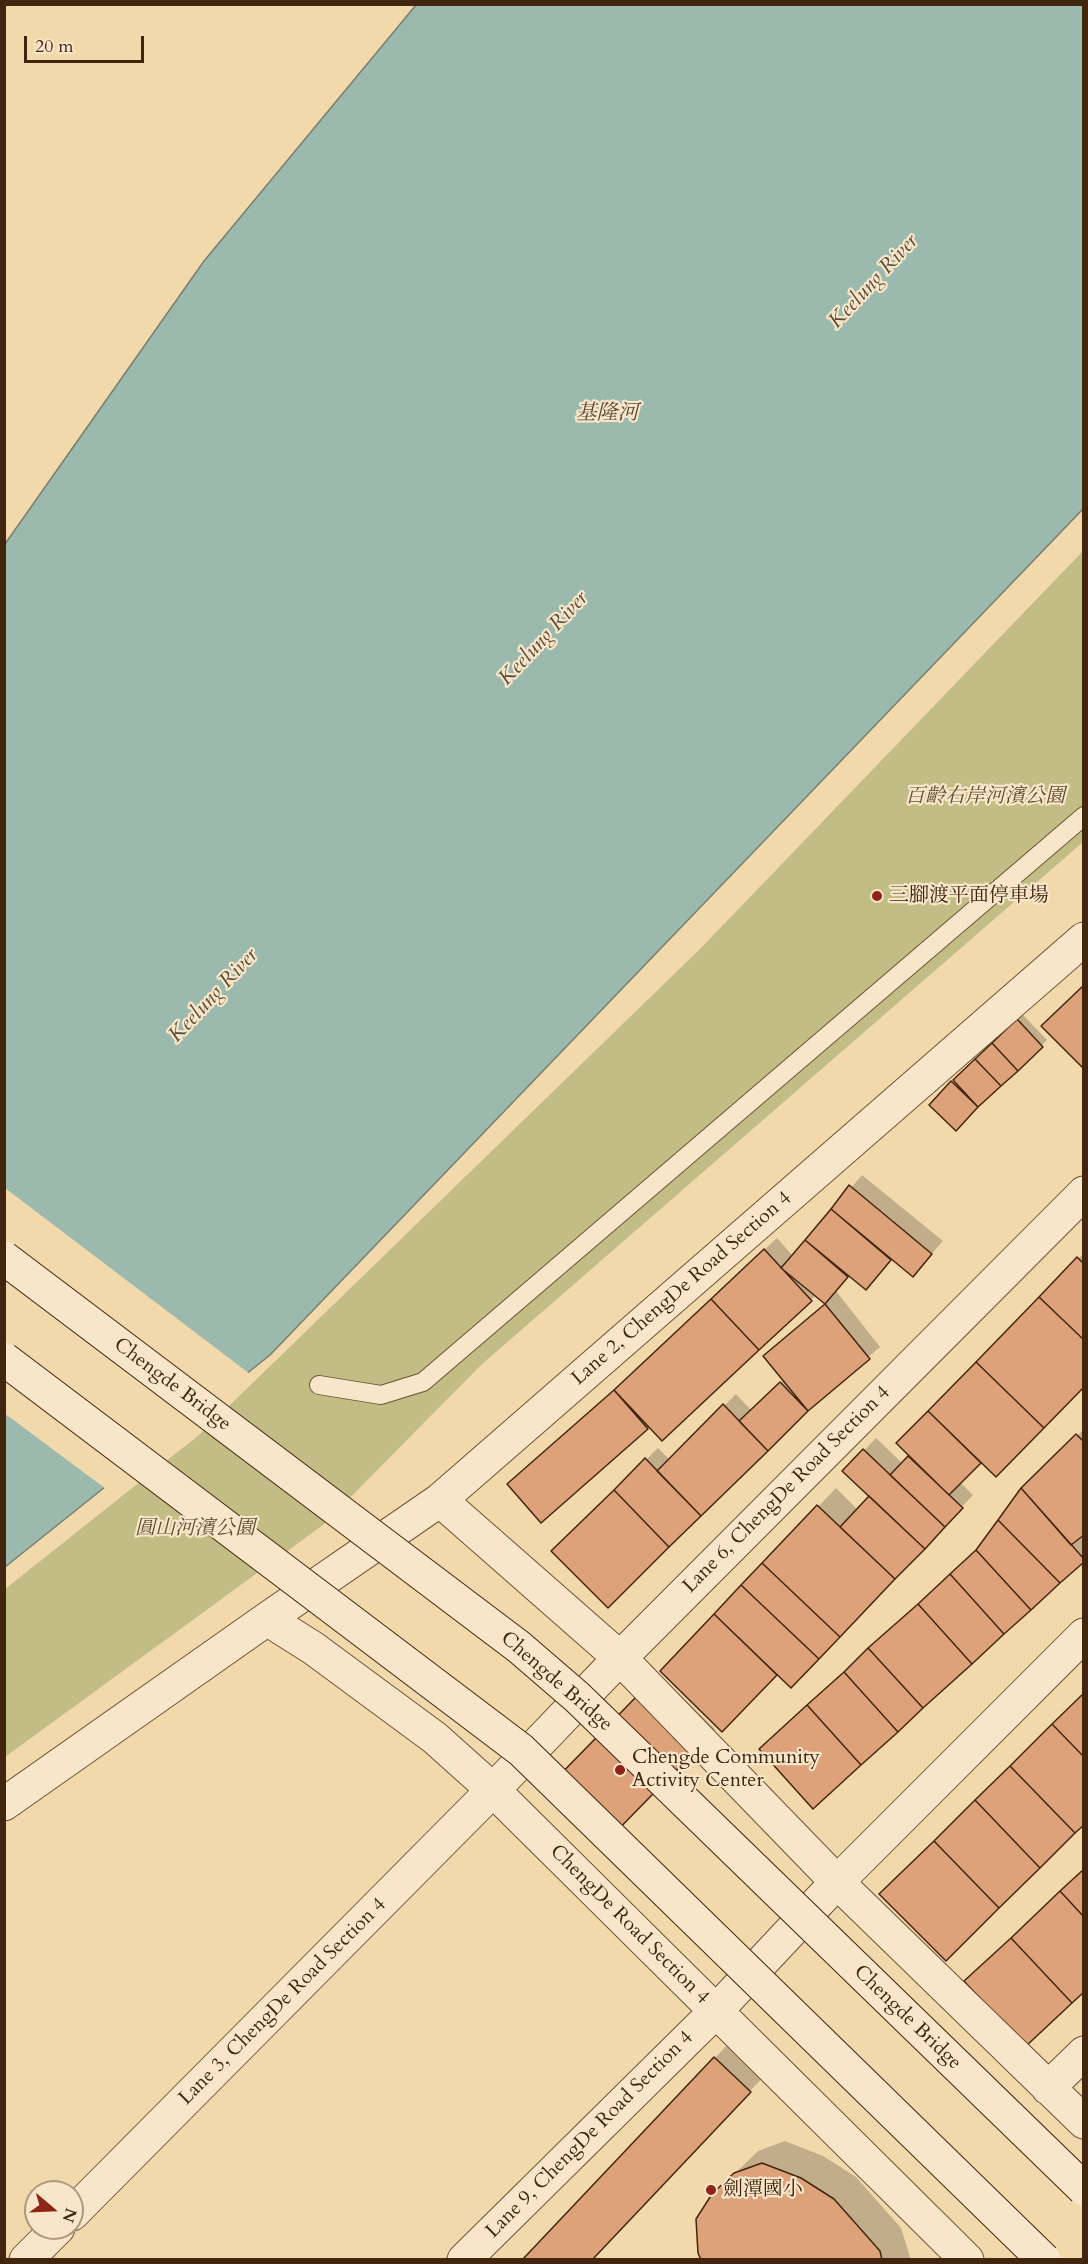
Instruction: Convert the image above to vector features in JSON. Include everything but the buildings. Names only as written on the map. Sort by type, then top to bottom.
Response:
[{"type":"street","name":"Lane 2, ChengDe Road Section 4","points":[[4,1804],[440,1500],[1083,939]]},
{"type":"street","name":"Lane 6, ChengDe Road Section 4","points":[[493,1790],[620,1658],[1083,1193]]},
{"type":"street","name":"Chengde Bridge","points":[[4,1258],[519,1647],[577,1696],[1083,2190]]},
{"type":"street","points":[[4,1359],[521,1750],[1044,2259]]},
{"type":"street","points":[[440,1500],[620,1658],[837,1882],[1083,2122]]},
{"type":"street","name":"ChengDe Road Section 4","points":[[267,1619],[313,1648],[435,1738],[493,1790],[967,2259]]},
{"type":"street","name":"Lane 9, ChengDe Road Section 4","points":[[464,2259],[716,2011],[837,1882],[1083,1635]]},
{"type":"street","name":"Lane 3, ChengDe Road Section 4","points":[[84,2202],[493,1790]]},
{"type":"street","points":[[1048,2088],[1083,2053]]},
{"type":"street","points":[[26,2259],[46,2240]]},
{"type":"lane","points":[[319,1385],[381,1395],[423,1382],[1083,816]]},
{"type":"green space","name":"百齡右岸河濱公園","points":[[1083,551],[1083,842],[481,1365],[323,1525],[5,1757],[5,1589],[199,1435],[700,949]]},
{"type":"water","name":"基隆河","points":[[416,5],[1083,5],[1083,509],[270,1355],[5,1567],[5,544],[204,261]]},
{"type":"pier","points":[[5,1188],[250,1374],[106,1489],[4,1413]]},
{"type":"place","name":"三腳渡平面停車場","points":[[877,896]]},
{"type":"place","name":"Chengde Community Activity Center","points":[[620,1770]]},
{"type":"place","name":"劍潭國小","points":[[711,2190]]},
{"type":"water label","name":"Keelung River","points":[[874,282]]},
{"type":"water label","name":"Keelung River","points":[[544,639]]},
{"type":"water label","name":"Keelung River","points":[[214,996]]},
{"type":"park label","name":"圓山河濱公園","points":[[195,1529]]}]
